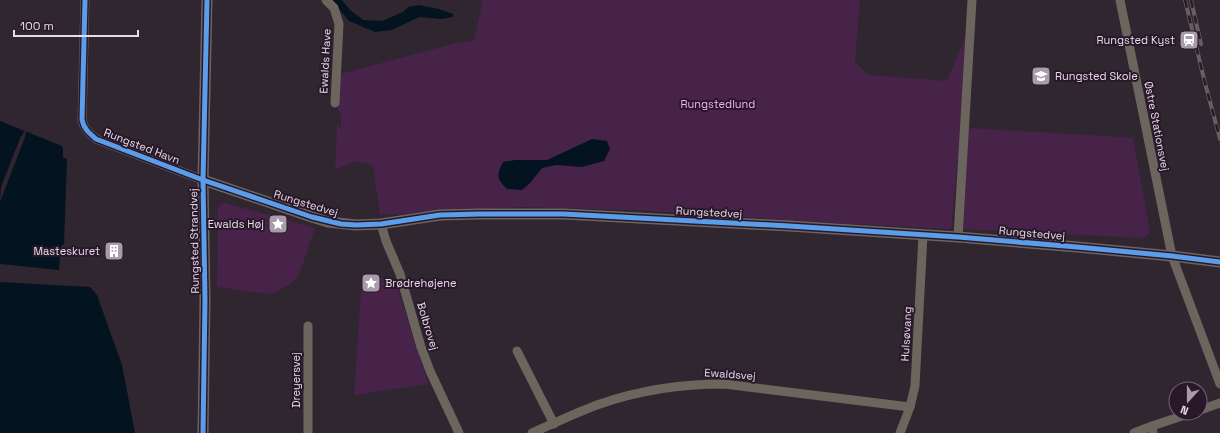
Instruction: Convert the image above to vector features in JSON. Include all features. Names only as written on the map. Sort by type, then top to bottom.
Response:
[{"type":"main road","name":"Rungsted Strandvej","points":[[203,433],[205,300],[203,180],[207,0]]},
{"type":"main road","name":"Rungstedvej","points":[[203,180],[328,222],[356,225],[381,224],[440,215],[564,214],[958,237],[1172,256],[1220,262]]},
{"type":"street","name":"Rungsted Havn","points":[[85,0],[82,120],[87,132],[102,142],[203,180]]},
{"type":"street","name":"Ewalds Have","points":[[326,0],[334,8],[339,24],[335,103]]},
{"type":"street","points":[[958,237],[972,0]]},
{"type":"street","name":"Østre Stationsvej","points":[[1120,0],[1172,256],[1220,384]]},
{"type":"street","name":"Bolbrovej","points":[[381,224],[386,241],[400,274],[421,347],[430,371],[459,433]]},
{"type":"street","name":"Hulsøvang","points":[[900,433],[910,407],[915,386],[923,235]]},
{"type":"street","name":"Dreyersvej","points":[[308,326],[308,433]]},
{"type":"street","points":[[517,351],[554,424]]},
{"type":"street","name":"Ewaldsvej","points":[[532,433],[600,404],[634,394],[669,387],[698,384],[724,384],[910,407]]},
{"type":"street","points":[[1208,407],[1220,403]]},
{"type":"street","points":[[1134,433],[1153,430],[1173,421]]},
{"type":"green space","name":"Rungstedlund","points":[[483,0],[860,0],[855,62],[869,75],[947,81],[965,37],[959,146],[951,229],[636,210],[521,207],[380,215],[373,165],[355,161],[335,170],[337,125],[341,128],[341,115],[338,109],[341,74],[456,43],[474,41]]},
{"type":"green space","points":[[969,128],[1133,138],[1150,232],[1144,238],[961,229]]},
{"type":"green space","points":[[225,203],[315,228],[299,275],[290,284],[269,294],[217,287],[218,209],[221,204]]},
{"type":"green space","points":[[362,276],[395,279],[428,384],[354,395]]},
{"type":"water","points":[[332,0],[342,0],[349,9],[363,20],[382,21],[403,12],[408,7],[419,5],[439,9],[453,14],[453,17],[442,19],[419,17],[392,30],[375,32],[349,21]]},
{"type":"water","points":[[0,121],[62,146],[63,157],[67,159],[64,244],[61,246],[59,270],[0,264]]},
{"type":"water","points":[[592,139],[607,141],[610,149],[604,161],[582,167],[556,165],[542,168],[531,182],[522,190],[507,189],[499,179],[499,170],[503,162],[515,160],[547,160]]},
{"type":"water","points":[[0,282],[90,287],[97,295],[122,365],[135,433],[0,433]]},
{"type":"pier","points":[[24,131],[26,131],[25,137],[0,202],[1,187]]},
{"type":"railway","points":[[1185,0],[1220,139]]},
{"type":"railway","points":[[1191,0],[1201,44]]},
{"type":"cycle path","points":[[85,0],[82,120],[85,128],[93,137],[203,180],[312,217],[341,224],[381,224],[440,215],[564,214],[958,237],[1172,256],[1220,262]]},
{"type":"cycle path","points":[[203,433],[205,300],[203,180],[207,0]]},
{"type":"place","name":"Rungsted Kyst","points":[[1189,40]]},
{"type":"place","name":"Rungsted Skole","points":[[1041,76]]},
{"type":"place","name":"Ewalds Høj","points":[[278,224]]},
{"type":"place","name":"Masteskuret","points":[[114,251]]},
{"type":"place","name":"Brødrehøjene","points":[[371,283]]}]
